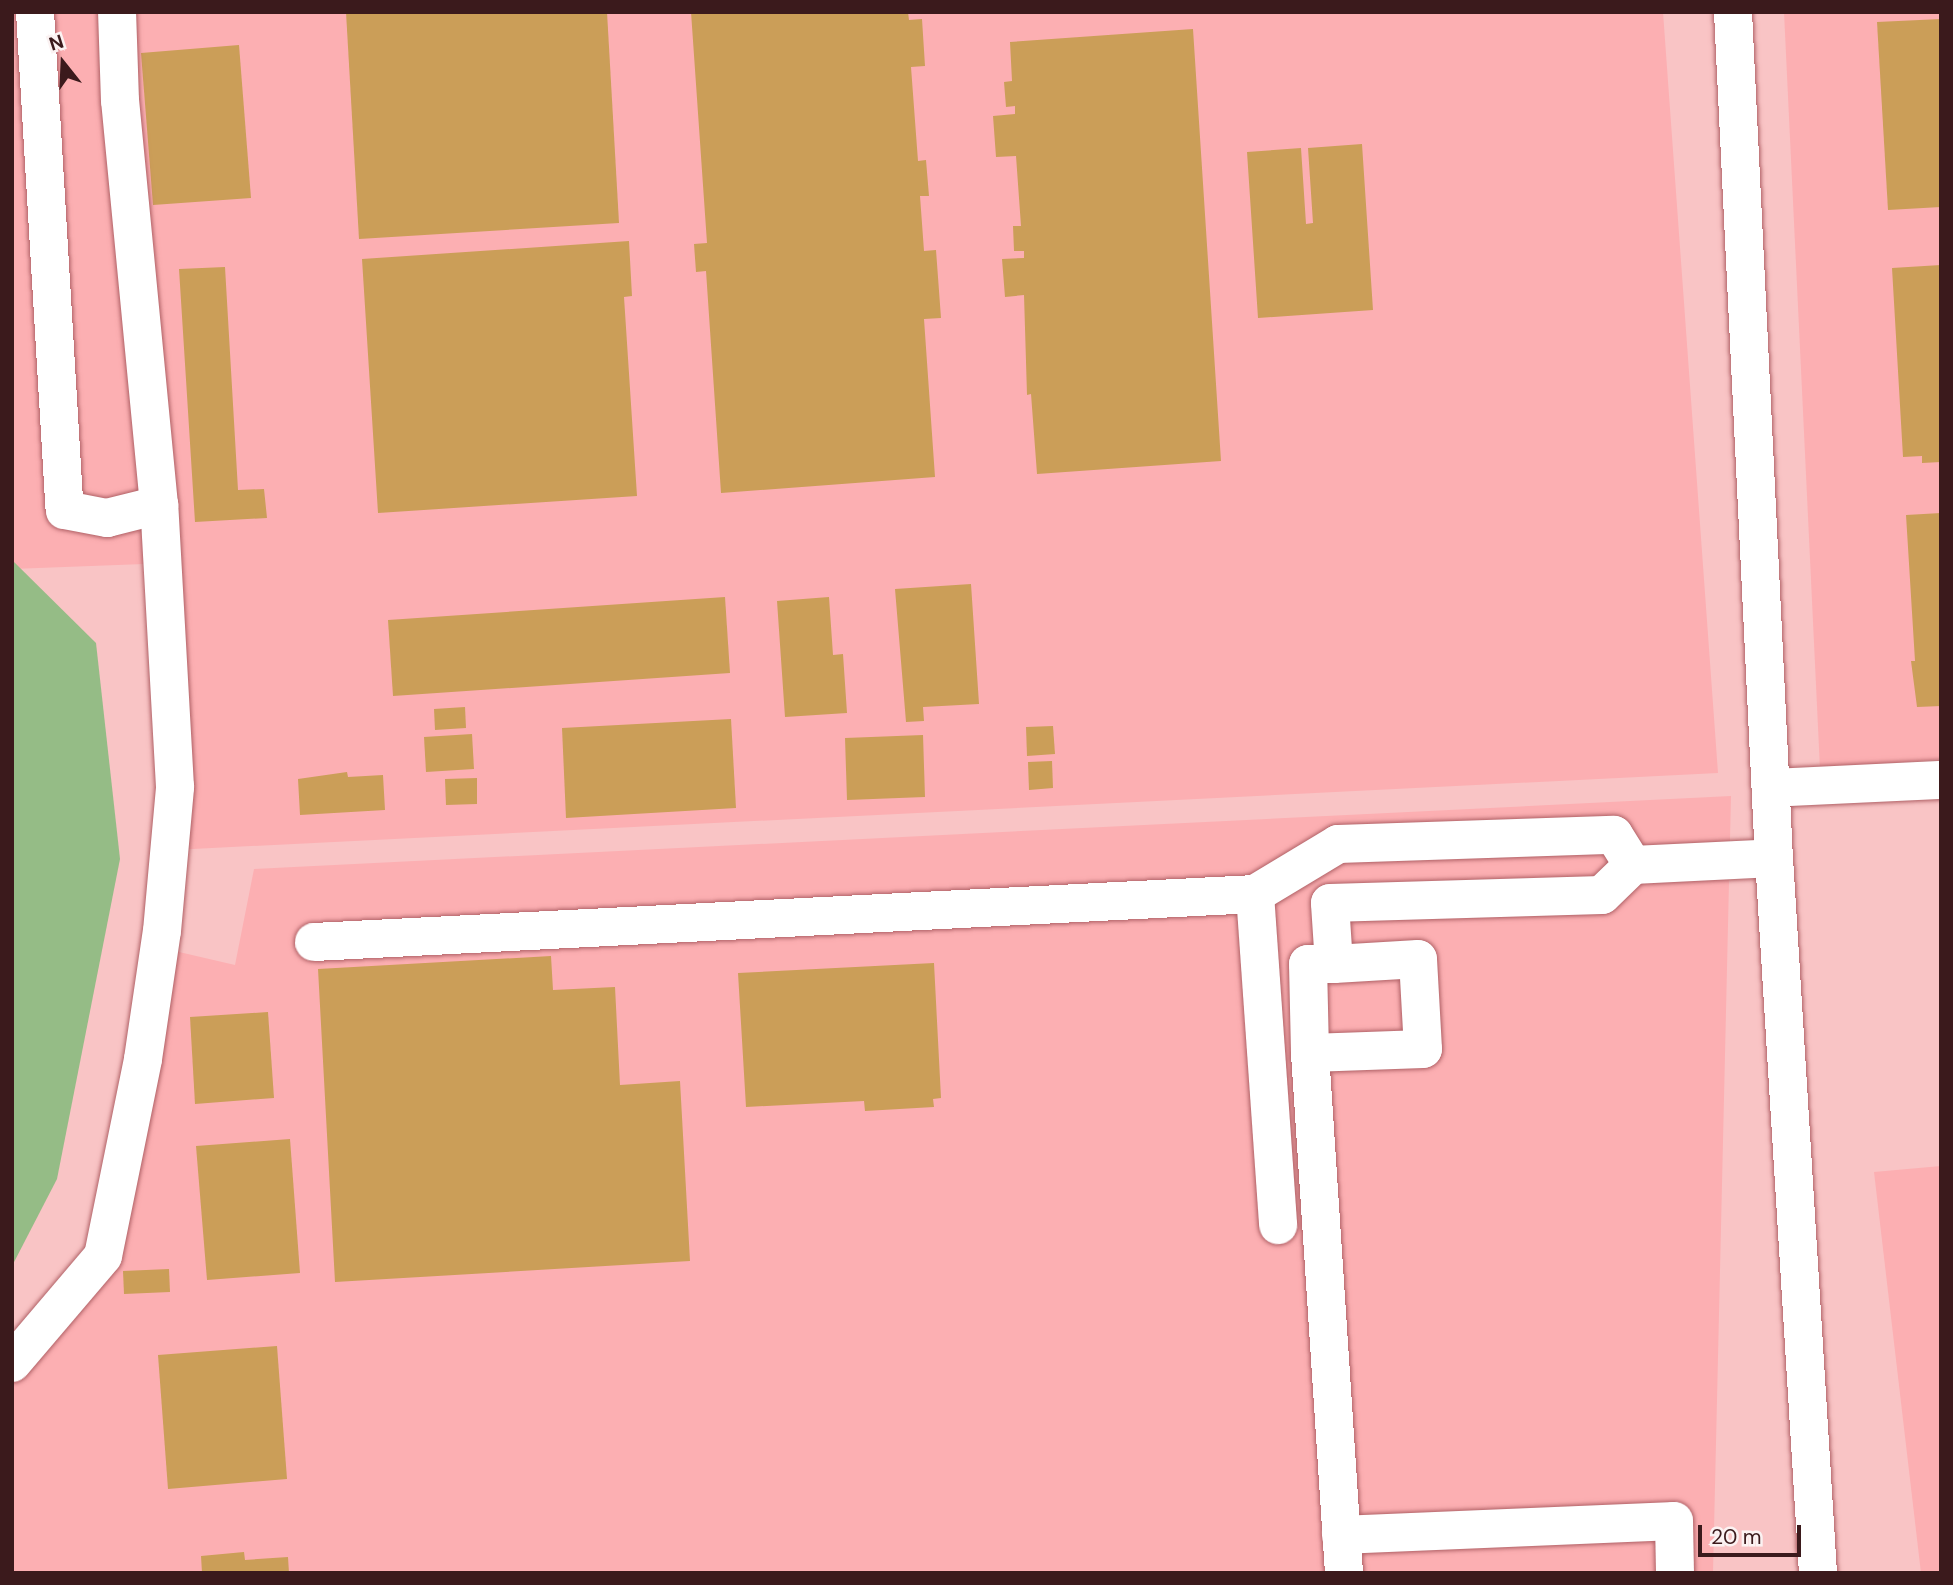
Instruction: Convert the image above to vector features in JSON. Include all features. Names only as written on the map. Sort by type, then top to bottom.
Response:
[{"type":"street","points":[[35,12],[65,510],[107,518],[159,505]]},
{"type":"street","points":[[12,1363],[103,1256],[143,1059],[162,931],[175,787],[159,505],[120,101],[117,12]]},
{"type":"street","points":[[1733,12],[1774,858],[1818,1573]]},
{"type":"street","points":[[1771,788],[1941,780]]},
{"type":"street","points":[[314,942],[1255,894],[1338,844],[1614,835],[1633,865]]},
{"type":"street","points":[[1334,964],[1330,903],[1602,895],[1633,865],[1774,858]]},
{"type":"street","points":[[1255,894],[1278,1225]]},
{"type":"street","points":[[1310,1053],[1423,1049],[1418,959],[1308,964],[1310,1053],[1344,1573]]},
{"type":"street","points":[[1341,1535],[1674,1521],[1675,1573]]},
{"type":"shaded area","points":[[12,12],[1663,12],[1718,773],[173,850],[144,564],[12,569]]},
{"type":"shaded area","points":[[1784,12],[1941,12],[1941,759],[1820,769]]},
{"type":"shaded area","points":[[1731,796],[1713,1573],[12,1573],[12,1347],[92,1252],[149,945],[235,965],[254,869]]},
{"type":"shaded area","points":[[1941,1166],[1941,1573],[1921,1573],[1874,1172]]},
{"type":"green space","points":[[12,560],[96,643],[120,859],[57,1179],[12,1266]]},
{"type":"building","points":[[346,12],[607,12],[619,223],[359,239]]},
{"type":"building","points":[[691,12],[908,12],[909,20],[922,19],[925,66],[911,67],[918,161],[926,160],[929,196],[920,196],[924,251],[936,250],[941,318],[924,319],[935,477],[721,493],[706,271],[696,272],[694,244],[707,243]]},
{"type":"building","points":[[1941,19],[1941,207],[1888,210],[1877,22]]},
{"type":"building","points":[[1193,29],[1221,461],[1037,474],[1031,394],[1027,395],[1024,295],[1005,297],[1002,259],[1024,258],[1024,251],[1014,251],[1013,226],[1021,226],[1016,156],[996,157],[993,116],[1015,114],[1015,106],[1006,107],[1004,82],[1012,81],[1010,42]]},
{"type":"building","points":[[239,45],[251,198],[153,205],[141,53]]},
{"type":"building","points":[[1362,144],[1373,310],[1258,318],[1247,152],[1301,148],[1306,224],[1313,223],[1308,148]]},
{"type":"building","points":[[629,241],[632,296],[624,297],[637,496],[378,513],[362,259]]},
{"type":"building","points":[[1941,265],[1941,462],[1922,463],[1922,456],[1903,457],[1892,268]]},
{"type":"building","points":[[225,267],[238,490],[264,489],[267,518],[195,522],[179,269]]},
{"type":"building","points":[[1941,513],[1941,706],[1917,707],[1911,661],[1915,661],[1906,515]]},
{"type":"building","points":[[971,584],[979,704],[923,707],[924,721],[906,722],[895,589]]},
{"type":"building","points":[[725,597],[730,673],[393,696],[388,620]]},
{"type":"building","points":[[829,597],[833,655],[843,654],[847,713],[785,717],[777,601]]},
{"type":"building","points":[[465,707],[466,728],[435,730],[434,709]]},
{"type":"building","points":[[731,719],[736,808],[566,818],[562,728]]},
{"type":"building","points":[[1053,726],[1055,754],[1027,756],[1026,727]]},
{"type":"building","points":[[472,734],[474,769],[426,772],[424,737]]},
{"type":"building","points":[[923,735],[925,797],[847,800],[845,738]]},
{"type":"building","points":[[1052,761],[1053,788],[1029,790],[1028,762]]},
{"type":"building","points":[[347,772],[348,777],[383,775],[385,810],[300,815],[298,779]]},
{"type":"building","points":[[477,778],[477,804],[446,805],[445,779]]},
{"type":"building","points":[[551,956],[553,990],[615,987],[620,1085],[680,1081],[690,1261],[335,1282],[318,969]]},
{"type":"building","points":[[934,963],[941,1098],[933,1099],[934,1107],[865,1111],[864,1101],[746,1107],[738,973]]},
{"type":"building","points":[[268,1012],[274,1098],[195,1104],[190,1017]]},
{"type":"building","points":[[290,1139],[300,1273],[207,1280],[196,1146]]},
{"type":"building","points":[[169,1269],[170,1292],[124,1294],[123,1271]]},
{"type":"building","points":[[277,1346],[287,1479],[168,1489],[158,1355]]},
{"type":"building","points":[[244,1552],[245,1560],[288,1557],[289,1573],[202,1573],[201,1556]]}]
